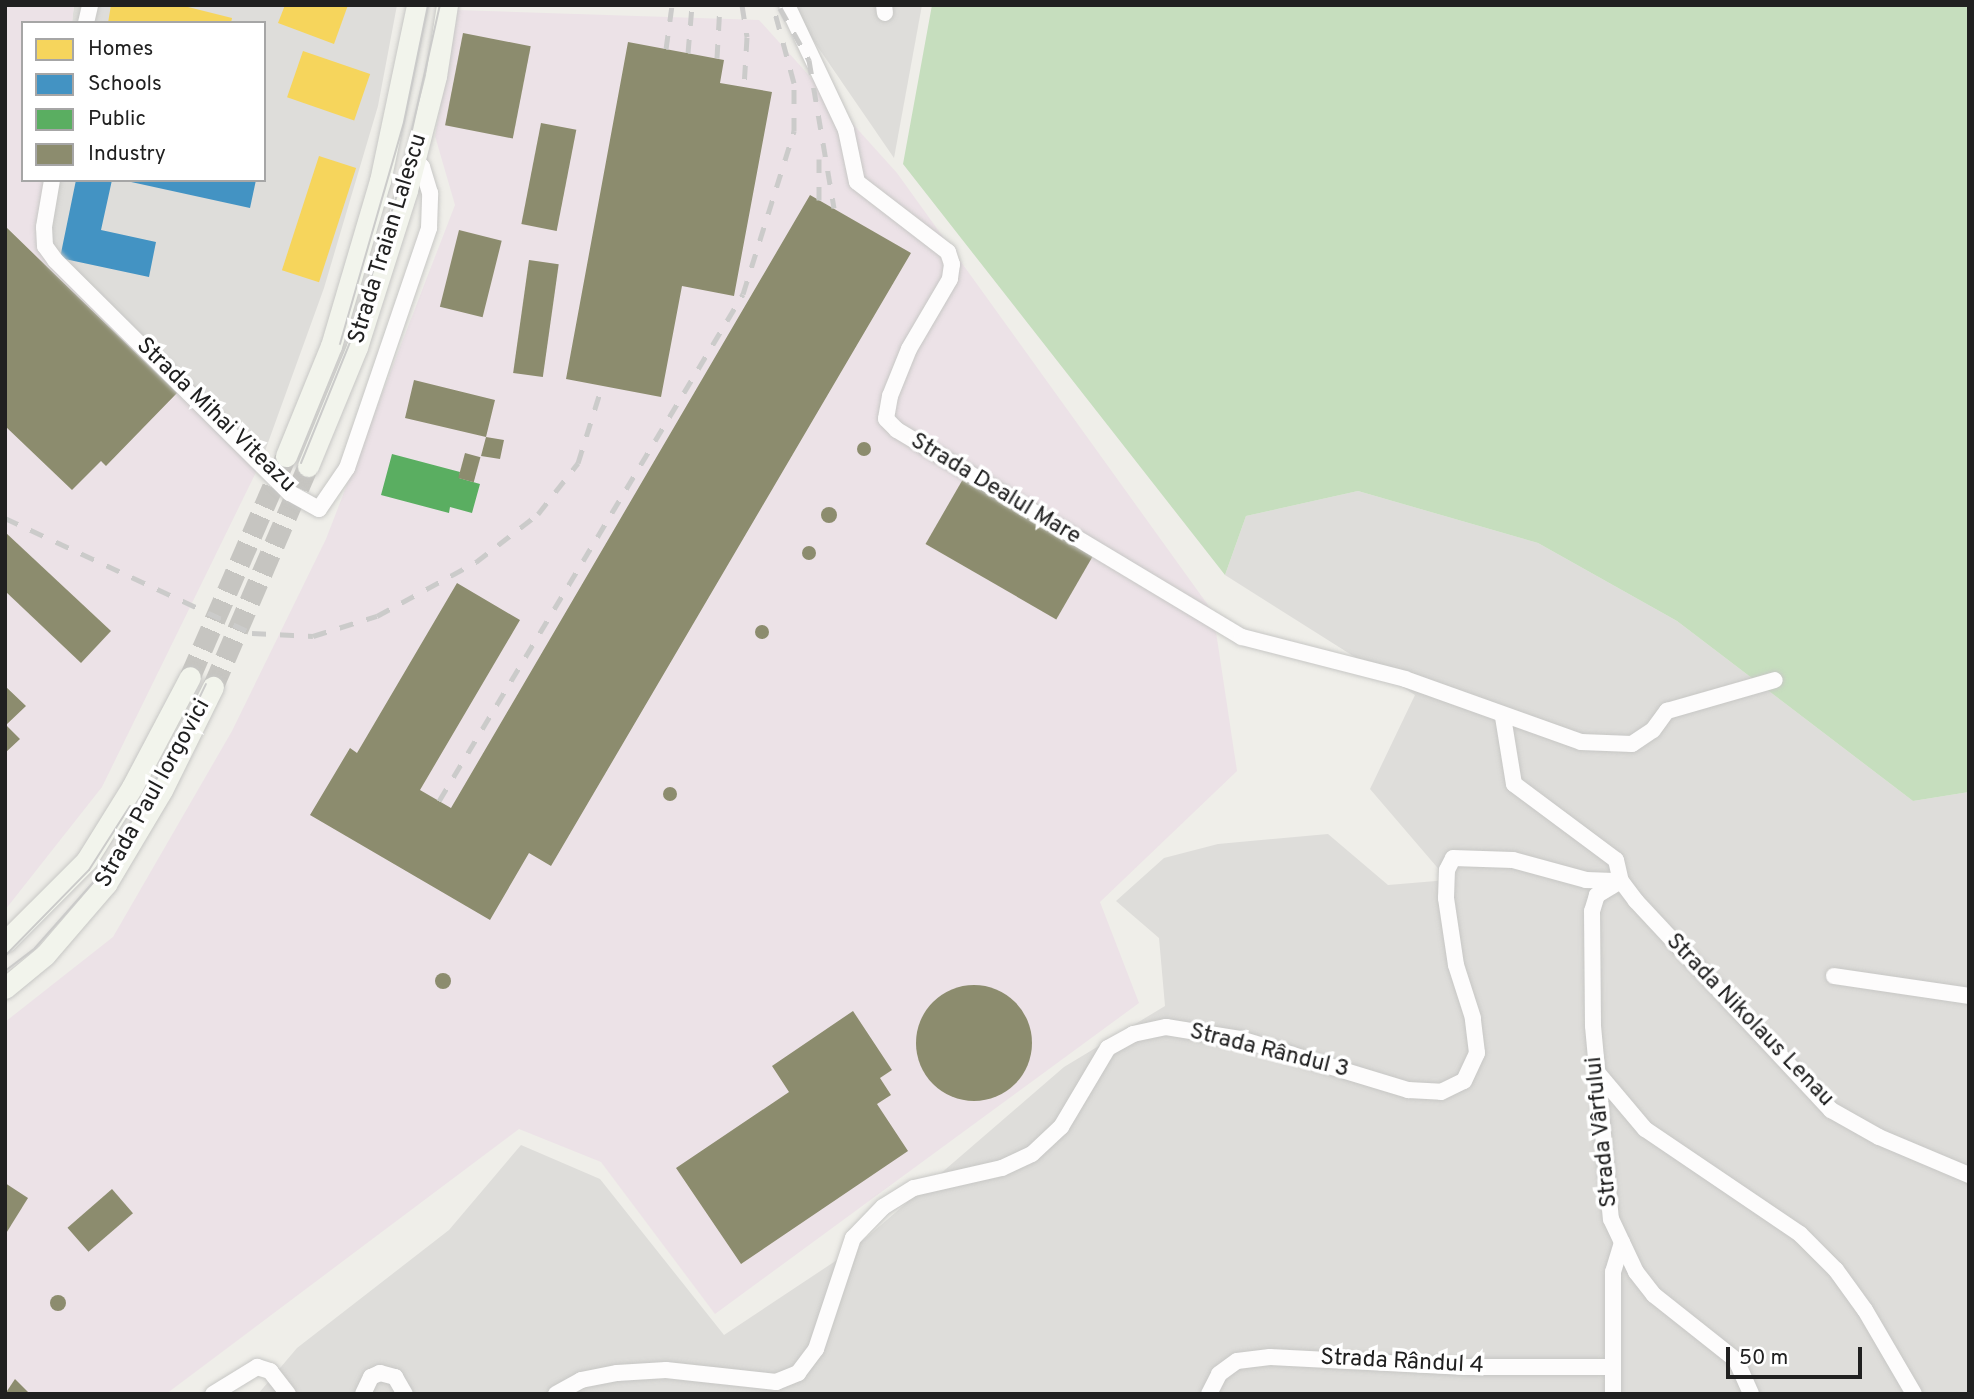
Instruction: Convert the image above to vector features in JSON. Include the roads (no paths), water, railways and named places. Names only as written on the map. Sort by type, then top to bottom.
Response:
[{"type":"main road","name":"Strada Traian Lalescu","points":[[286,456],[331,346],[380,181],[417,5]]},
{"type":"main road","name":"Strada Traian Lalescu","points":[[308,466],[357,347],[415,160],[447,5]]},
{"type":"main road","name":"Strada Paul Iorgovici","points":[[5,942],[86,861],[132,787],[190,677]]},
{"type":"main road","name":"Strada Paul Iorgovici","points":[[5,988],[45,955],[106,884],[162,790],[213,687]]},
{"type":"street","name":"Strada Dealul Mare","points":[[788,5],[846,130],[857,182],[948,252],[952,264],[950,279],[909,349],[890,396],[886,419],[897,430],[1242,637],[1405,679],[1503,717]]},
{"type":"street","name":"Strada Mihai Viteazu","points":[[52,182],[44,227],[45,246],[55,260],[290,493],[319,509],[347,468],[429,228],[430,193],[422,167],[415,160]]},
{"type":"street","points":[[1503,717],[1581,743],[1632,744],[1653,730],[1667,711],[1775,680]]},
{"type":"street","name":"Strada Nikolaus Lenau","points":[[1503,717],[1512,775],[1527,798],[1587,835],[1616,860],[1621,881],[1731,1006],[1831,1110],[1879,1137],[1969,1174]]},
{"type":"street","name":"Strada Rândul 3","points":[[556,1394],[581,1380],[617,1373],[666,1370],[776,1382],[798,1373],[816,1349],[853,1238],[883,1207],[914,1188],[1002,1168],[1032,1154],[1061,1127],[1108,1048],[1133,1034],[1166,1027],[1240,1040],[1408,1090],[1441,1092],[1464,1081],[1477,1053],[1473,1018],[1456,965],[1446,898],[1447,870],[1454,858],[1513,860],[1586,880],[1621,881]]},
{"type":"street","name":"Strada Vârfului","points":[[1621,881],[1597,895],[1592,911],[1596,1071],[1603,1171],[1611,1219],[1636,1272],[1654,1295],[1736,1360],[1751,1394]]},
{"type":"street","points":[[1834,975],[1969,996]]},
{"type":"street","points":[[1596,1071],[1645,1129],[1809,1243],[1836,1270],[1872,1320],[1914,1394]]},
{"type":"street","points":[[1613,1394],[1613,1272],[1622,1242]]},
{"type":"street","name":"Strada Rândul 4","points":[[1209,1394],[1219,1374],[1237,1361],[1270,1357],[1466,1367],[1611,1367]]},
{"type":"street","points":[[214,1394],[257,1367],[270,1371],[288,1394]]},
{"type":"street","points":[[363,1394],[370,1377],[380,1373],[395,1377],[405,1394]]},
{"type":"tunnel","points":[[190,677],[286,456]]},
{"type":"tunnel","points":[[213,687],[308,466]]},
{"type":"tram line","points":[[340,344],[404,122],[428,5]]},
{"type":"tram line","points":[[301,463],[353,335],[399,188],[440,5]]},
{"type":"tram line","points":[[5,971],[35,948],[98,877],[175,748],[206,684]]},
{"type":"tram line","points":[[5,956],[89,870],[130,806]]},
{"type":"railway","points":[[666,49],[672,5]]},
{"type":"railway","points":[[688,53],[692,5]]},
{"type":"railway","points":[[717,58],[720,5]]},
{"type":"railway","points":[[742,5],[747,37],[744,87]]},
{"type":"railway","points":[[439,801],[743,294],[794,131],[794,83],[773,5]]},
{"type":"railway","points":[[780,8],[809,60],[834,208]]},
{"type":"railway","points":[[819,159],[819,200]]},
{"type":"railway","points":[[5,518],[252,633],[313,636],[377,616],[476,562],[538,514],[578,463],[602,386]]}]
